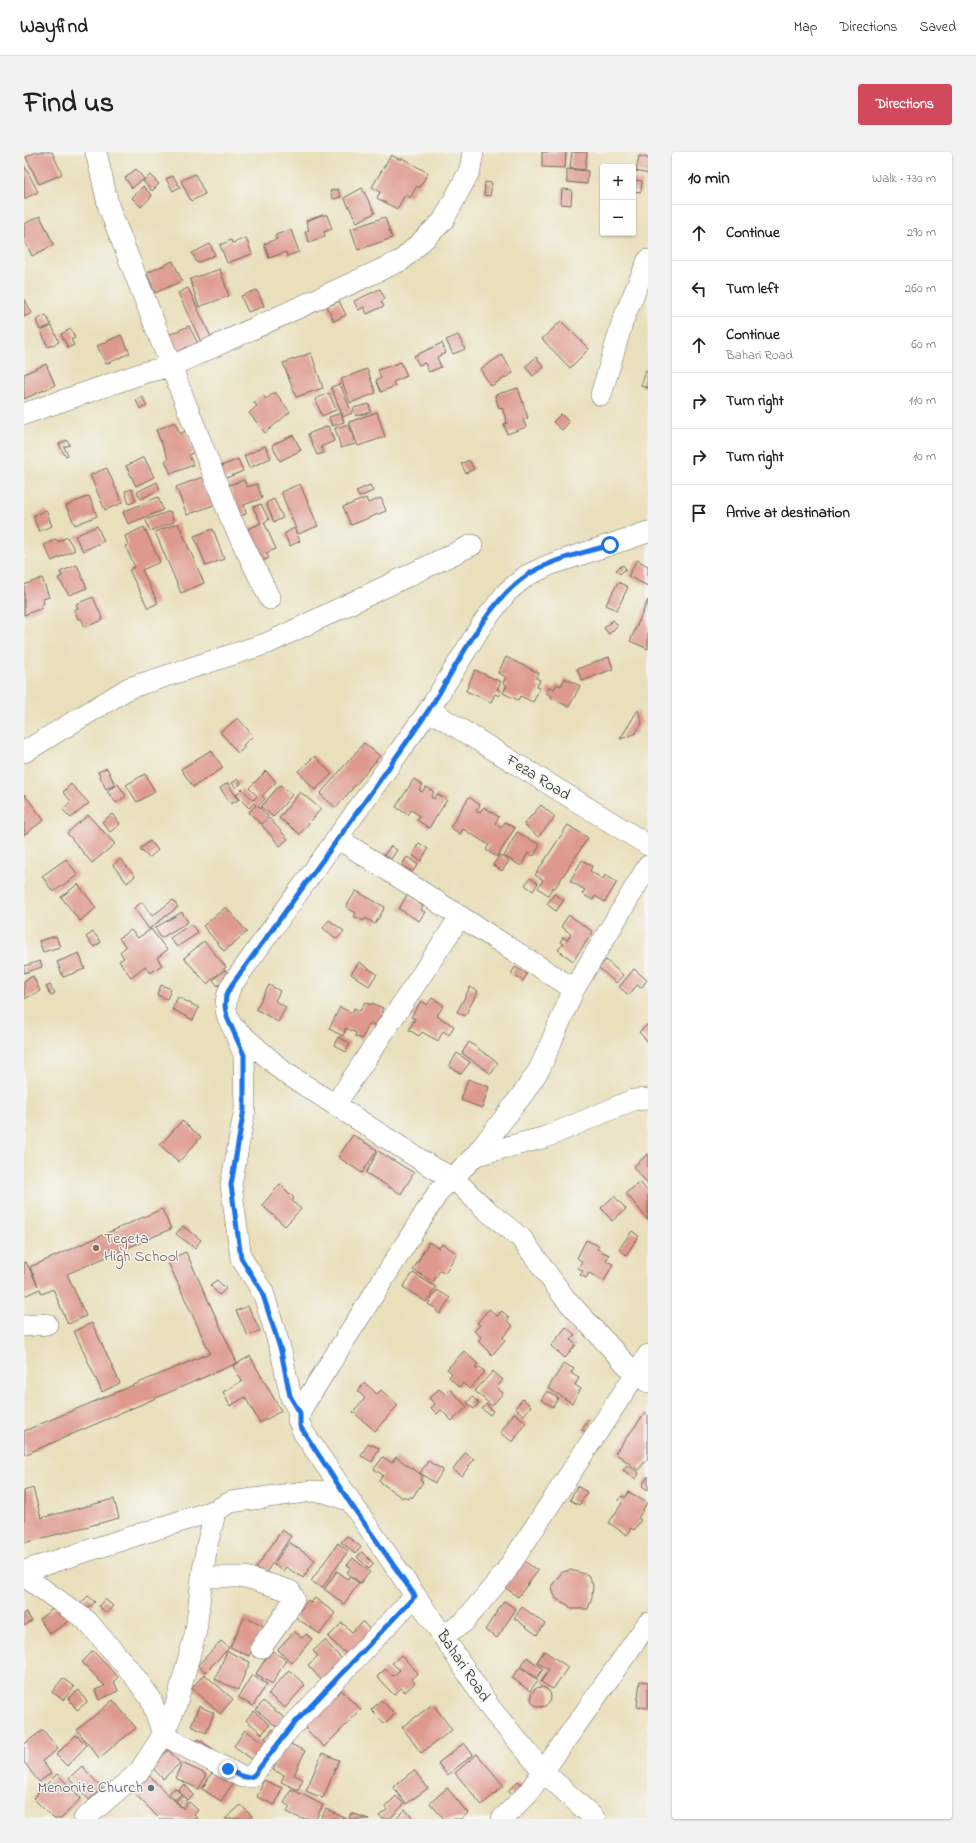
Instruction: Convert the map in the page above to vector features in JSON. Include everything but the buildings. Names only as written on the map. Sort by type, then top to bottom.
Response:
[{"type":"street","points":[[96,152],[108,208],[172,366],[231,519],[270,599]]},
{"type":"street","points":[[24,414],[146,372],[172,366],[402,260],[444,221],[470,170],[473,152]]},
{"type":"street","points":[[601,395],[623,320],[648,260]]},
{"type":"street","name":"Bahari Road","points":[[595,1819],[543,1771],[491,1709],[443,1636],[348,1500],[300,1426],[300,1413],[290,1396],[281,1351],[262,1292],[241,1258],[231,1185],[244,1109],[244,1055],[227,1017],[225,1006],[226,996],[231,986],[429,710],[483,623],[507,592],[526,576],[548,565],[648,532]]},
{"type":"street","points":[[24,752],[129,688],[268,643],[472,545]]},
{"type":"street","name":"Feza Road","points":[[429,710],[648,845]]},
{"type":"street","points":[[337,838],[574,989]]},
{"type":"street","points":[[300,1413],[439,1191],[476,1156],[525,1091],[540,1068],[574,989],[648,866]]},
{"type":"street","points":[[335,1105],[460,917]]},
{"type":"street","points":[[232,1026],[284,1072],[430,1166],[453,1178],[485,1209],[522,1239],[564,1297],[642,1378]]},
{"type":"street","points":[[476,1156],[546,1137],[633,1100],[648,1099]]},
{"type":"street","points":[[24,1326],[47,1324]]},
{"type":"street","points":[[443,1636],[463,1623],[504,1574],[642,1378],[648,1354]]},
{"type":"street","points":[[24,1571],[216,1510],[231,1502],[312,1491],[324,1492],[348,1500]]},
{"type":"street","points":[[84,1819],[139,1772],[163,1735],[176,1705],[196,1631],[207,1544],[216,1510]]},
{"type":"street","points":[[24,1576],[86,1620],[132,1673],[151,1699],[163,1735],[242,1776],[251,1777],[291,1727],[415,1596]]},
{"type":"street","points":[[202,1577],[246,1578],[290,1591],[294,1598],[286,1613],[261,1648]]},
{"type":"street","points":[[502,1819],[528,1793],[543,1771],[641,1648],[648,1623]]},
{"type":"place","name":"Tegeta High School","points":[[96,1248]]},
{"type":"place","name":"Menonite Church","points":[[151,1788]]},
{"type":"route","points":[[228,1769],[242,1776],[251,1777],[254,1775],[291,1727],[415,1596],[303,1432],[298,1419],[300,1413],[290,1396],[281,1351],[262,1292],[241,1258],[231,1185],[244,1109],[244,1055],[227,1017],[225,1006],[226,996],[231,986],[429,710],[483,623],[507,592],[526,576],[548,565],[610,545]]}]
